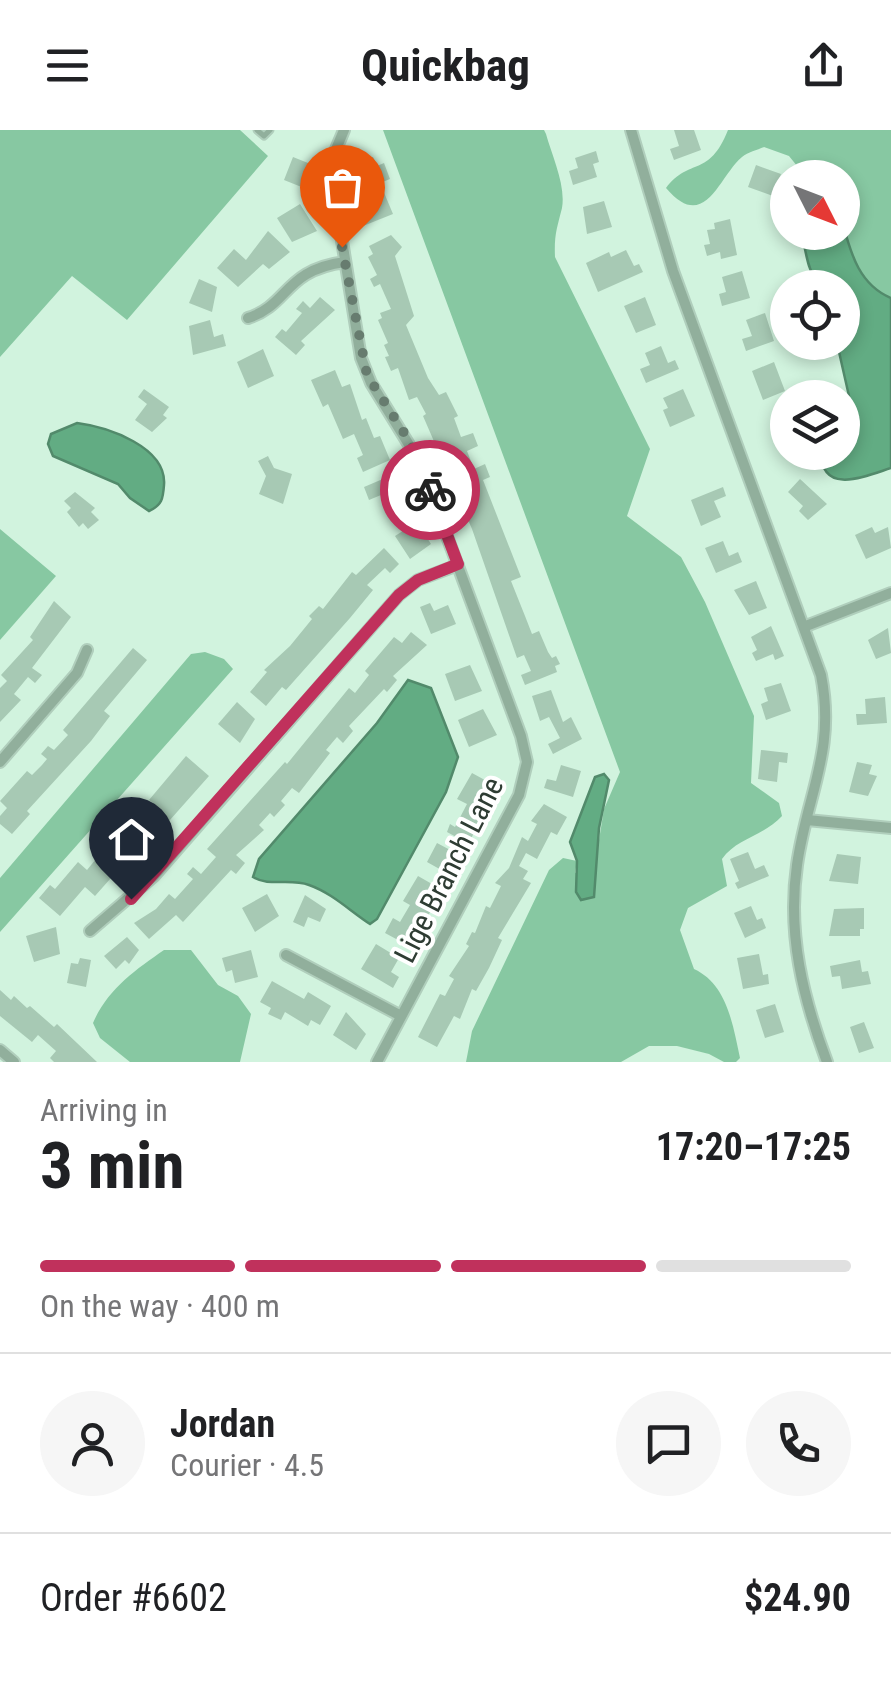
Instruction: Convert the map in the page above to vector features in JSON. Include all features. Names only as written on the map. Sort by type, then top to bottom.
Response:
[{"type":"street","name":"Lige Branch Lane","points":[[344,130],[334,154],[332,179],[367,375],[419,461],[521,736],[526,774],[377,1062]]},
{"type":"street","points":[[631,130],[673,271],[821,675],[826,712],[823,760],[794,891],[795,945],[804,995],[826,1062]]},
{"type":"street","points":[[248,318],[263,311],[304,272],[345,262]]},
{"type":"street","points":[[90,931],[154,876],[399,595],[418,580],[458,564]]},
{"type":"street","points":[[806,626],[891,594]]},
{"type":"street","points":[[0,762],[77,674],[87,650]]},
{"type":"street","points":[[807,820],[891,828]]},
{"type":"street","points":[[286,955],[402,1016]]},
{"type":"street","points":[[0,1050],[14,1062]]},
{"type":"lane","points":[[257,130],[264,136],[270,130]]},
{"type":"shaded area","points":[[0,130],[240,130],[268,156],[127,320],[72,276],[0,357]]},
{"type":"shaded area","points":[[383,130],[544,130],[546,134],[562,190],[555,257],[650,449],[627,516],[681,557],[705,602],[754,716],[751,783],[779,803],[782,816],[728,852],[722,859],[727,886],[688,908],[680,930],[694,969],[714,985],[727,1007],[740,1058],[736,1062],[724,1062],[677,1046],[649,1046],[621,1062],[466,1062],[472,1031],[549,870],[563,858],[577,861],[575,873],[595,865],[604,809],[620,772]]},
{"type":"shaded area","points":[[728,130],[891,130],[891,298],[864,277],[850,250],[860,250],[860,160],[792,160],[764,147],[742,157],[701,203],[680,201],[666,188],[714,155]]},
{"type":"shaded area","points":[[805,250],[851,250],[864,277],[891,298],[891,468],[847,480],[837,479],[826,470],[860,470],[860,380],[845,380],[841,360],[860,360],[860,270],[810,270]]},
{"type":"shaded area","points":[[77,423],[119,434],[156,460],[164,485],[157,506],[149,511],[118,484],[53,456],[48,444],[51,434]]},
{"type":"shaded area","points":[[0,529],[56,576],[0,640]]},
{"type":"shaded area","points":[[205,652],[224,659],[233,669],[0,932],[0,878],[191,654]]},
{"type":"shaded area","points":[[408,680],[431,688],[458,757],[446,792],[377,919],[370,924],[309,885],[253,877],[259,859],[377,723]]},
{"type":"shaded area","points":[[604,774],[609,780],[599,828],[594,897],[581,900],[576,892],[577,861],[570,842],[595,777]]},
{"type":"shaded area","points":[[164,950],[191,950],[218,985],[238,996],[251,1014],[240,1062],[130,1062],[100,1038],[93,1023],[106,1000],[132,973]]},
{"type":"building","points":[[674,130],[694,130],[701,150],[674,160],[670,149],[679,146]]},
{"type":"building","points":[[596,151],[599,162],[593,164],[597,177],[573,185],[569,171],[578,168],[575,158]]},
{"type":"building","points":[[293,157],[313,165],[304,188],[284,180]]},
{"type":"building","points":[[373,157],[377,166],[384,163],[390,179],[380,183],[393,214],[363,226],[356,198],[364,195],[356,164]]},
{"type":"building","points":[[756,165],[770,170],[770,195],[748,187]]},
{"type":"building","points":[[604,201],[612,227],[587,234],[583,207]]},
{"type":"building","points":[[300,204],[317,231],[292,242],[277,218]]},
{"type":"building","points":[[730,219],[737,255],[721,259],[720,252],[707,256],[707,230],[715,229],[714,223]]},
{"type":"building","points":[[268,231],[290,252],[269,269],[263,264],[238,287],[217,268],[234,249],[246,260]]},
{"type":"building","points":[[391,235],[402,247],[395,256],[414,316],[406,325],[428,378],[439,395],[446,392],[458,416],[454,418],[461,437],[473,433],[478,446],[467,451],[474,469],[485,464],[490,477],[483,480],[521,577],[511,581],[532,634],[539,631],[548,652],[560,664],[555,666],[557,672],[525,685],[521,675],[531,671],[524,655],[517,658],[472,529],[423,416],[426,414],[417,397],[409,400],[398,368],[391,371],[385,357],[389,356],[384,345],[388,343],[378,320],[382,318],[380,313],[391,309],[380,284],[374,287],[370,279],[377,275],[368,257],[373,254],[369,246]]},
{"type":"building","points":[[626,250],[634,266],[639,264],[643,272],[598,292],[586,263],[609,252],[611,257]]},
{"type":"building","points":[[742,271],[750,298],[722,306],[719,294],[726,292],[722,277]]},
{"type":"building","points":[[199,279],[217,287],[212,312],[189,303]]},
{"type":"building","points":[[320,297],[335,310],[301,341],[305,345],[296,355],[275,337],[282,329],[286,332],[302,313],[296,309],[303,301],[310,308]]},
{"type":"building","points":[[645,297],[656,325],[636,333],[624,306]]},
{"type":"building","points":[[765,313],[770,342],[746,351],[742,339],[752,336],[746,320]]},
{"type":"building","points":[[210,320],[214,337],[223,334],[226,346],[193,355],[189,326]]},
{"type":"building","points":[[661,346],[668,363],[675,360],[679,369],[646,383],[640,369],[650,365],[645,353]]},
{"type":"building","points":[[263,349],[274,376],[248,388],[237,362]]},
{"type":"building","points":[[774,362],[781,380],[770,380],[770,397],[763,400],[752,371]]},
{"type":"building","points":[[335,370],[342,387],[350,384],[362,420],[366,418],[374,438],[380,436],[390,460],[363,472],[357,458],[363,455],[354,434],[343,439],[328,404],[323,407],[311,380]]},
{"type":"building","points":[[144,389],[169,407],[163,415],[167,418],[152,432],[135,420],[147,404],[138,397]]},
{"type":"building","points":[[683,389],[695,416],[670,427],[663,398]]},
{"type":"building","points":[[268,456],[274,468],[292,474],[283,504],[259,494],[266,476],[258,461]]},
{"type":"building","points":[[397,473],[408,498],[386,507],[381,495],[369,500],[364,487]]},
{"type":"building","points":[[800,479],[827,504],[808,520],[799,511],[803,506],[788,492]]},
{"type":"building","points":[[723,487],[726,496],[714,501],[721,517],[701,526],[691,500]]},
{"type":"building","points":[[75,492],[95,508],[91,512],[99,520],[88,529],[83,523],[79,527],[67,512],[71,508],[64,501]]},
{"type":"building","points":[[417,522],[431,544],[410,559],[395,536]]},
{"type":"building","points":[[872,527],[875,533],[888,527],[891,548],[866,559],[855,535]]},
{"type":"building","points":[[723,541],[729,556],[738,552],[742,562],[716,573],[705,548]]},
{"type":"building","points":[[384,548],[399,564],[390,573],[385,568],[367,585],[373,590],[350,618],[286,690],[282,687],[266,706],[250,692],[267,672],[264,670],[290,646],[312,619],[309,616],[319,606],[323,609],[352,572],[356,575]]},
{"type":"building","points":[[756,581],[767,608],[749,615],[734,590]]},
{"type":"building","points":[[54,601],[71,617],[32,668],[42,675],[35,683],[28,677],[14,694],[21,700],[0,722],[0,688],[7,681],[1,675],[33,640],[30,637]]},
{"type":"building","points":[[430,603],[434,611],[448,605],[456,624],[431,634],[420,607]]},
{"type":"building","points":[[771,626],[784,656],[775,660],[773,654],[756,661],[752,653],[757,650],[751,637]]},
{"type":"building","points":[[888,628],[891,653],[876,659],[868,640]]},
{"type":"building","points":[[411,632],[427,645],[393,676],[397,680],[387,692],[384,689],[349,726],[353,731],[343,743],[337,737],[326,750],[330,753],[299,793],[292,788],[281,801],[285,805],[259,825],[264,830],[236,855],[245,863],[236,874],[231,870],[183,922],[176,915],[149,939],[134,923],[156,909],[169,894],[175,899],[193,879],[187,874],[193,867],[201,874],[216,857],[207,849],[287,764],[349,688],[355,693],[369,675],[365,671],[394,637],[402,643]]},
{"type":"building","points":[[133,648],[147,660],[104,711],[110,716],[91,741],[27,811],[30,814],[12,834],[0,824],[0,816],[7,808],[0,801],[27,771],[32,775],[42,765],[47,759],[41,754],[48,746],[54,750],[68,735],[63,730]]},
{"type":"building","points":[[470,665],[482,691],[455,701],[445,674]]},
{"type":"building","points":[[781,683],[791,711],[766,720],[761,704],[768,701],[764,688]]},
{"type":"building","points":[[551,690],[563,722],[571,717],[582,739],[553,754],[548,744],[560,738],[549,717],[540,721],[532,696]]},
{"type":"building","points":[[885,697],[887,723],[857,725],[856,714],[866,714],[865,699]]},
{"type":"building","points":[[237,702],[255,719],[240,743],[218,724]]},
{"type":"building","points":[[483,709],[497,735],[469,747],[458,720]]},
{"type":"building","points":[[761,750],[788,753],[787,763],[779,762],[777,782],[758,779]]},
{"type":"building","points":[[186,756],[209,776],[122,874],[118,870],[95,896],[85,887],[60,916],[39,898],[50,885],[55,889],[78,862],[87,870],[100,854],[94,849],[104,838],[113,846],[153,803],[149,800]]},
{"type":"building","points":[[857,762],[872,765],[869,774],[877,776],[868,796],[849,792]]},
{"type":"building","points":[[561,765],[581,771],[573,797],[544,788],[547,779],[556,781]]},
{"type":"building","points":[[472,773],[494,785],[469,844],[447,832],[450,824],[455,827],[467,804],[457,799]]},
{"type":"building","points":[[544,804],[567,817],[557,835],[551,832],[537,859],[526,853],[519,866],[528,871],[523,879],[531,883],[498,938],[502,940],[489,968],[476,991],[472,989],[460,1019],[454,1016],[437,1047],[418,1037],[440,994],[445,996],[454,979],[449,976],[501,886],[495,883],[509,868],[522,837],[528,841],[537,824],[531,821]]},
{"type":"building","points":[[437,843],[454,852],[449,862],[457,866],[452,876],[427,862]]},
{"type":"building","points":[[748,852],[755,869],[764,865],[769,876],[738,889],[735,883],[739,881],[730,859]]},
{"type":"building","points":[[837,854],[861,857],[858,884],[829,881]]},
{"type":"building","points":[[418,876],[439,888],[411,947],[385,933],[393,918],[400,922],[410,905],[403,901]]},
{"type":"building","points":[[267,894],[279,916],[255,932],[242,908]]},
{"type":"building","points":[[305,895],[326,909],[320,922],[308,917],[304,927],[293,922]]},
{"type":"building","points":[[751,906],[766,928],[745,938],[734,913]]},
{"type":"building","points":[[864,908],[860,936],[829,936],[834,909]]},
{"type":"building","points":[[56,927],[60,954],[34,962],[26,936]]},
{"type":"building","points":[[127,937],[139,950],[129,964],[125,960],[116,969],[104,956]]},
{"type":"building","points":[[376,944],[399,958],[391,972],[399,977],[393,988],[361,969]]},
{"type":"building","points":[[251,950],[258,977],[235,983],[232,970],[226,972],[222,958]]},
{"type":"building","points":[[759,954],[769,984],[743,989],[737,958]]},
{"type":"building","points":[[80,958],[91,960],[86,987],[67,983],[71,963],[78,964]]},
{"type":"building","points":[[860,960],[862,972],[868,971],[871,984],[842,989],[840,976],[832,977],[830,966]]},
{"type":"building","points":[[272,981],[304,999],[308,992],[331,1006],[320,1025],[311,1020],[308,1026],[285,1012],[281,1020],[268,1014],[271,1008],[260,1002]]},
{"type":"building","points":[[0,990],[11,1000],[14,996],[27,1008],[30,1006],[54,1027],[57,1024],[97,1062],[54,1062],[50,1058],[56,1051],[38,1035],[32,1042],[0,1016]]},
{"type":"building","points":[[775,1004],[784,1032],[765,1038],[756,1010]]},
{"type":"building","points":[[346,1012],[366,1034],[356,1050],[333,1035]]},
{"type":"building","points":[[864,1022],[874,1048],[859,1053],[850,1027]]},
{"type":"way so far","points":[[342,247],[367,375],[410,442],[430,490]]},
{"type":"route","points":[[131,899],[399,595],[418,580],[458,564],[430,490]]}]
